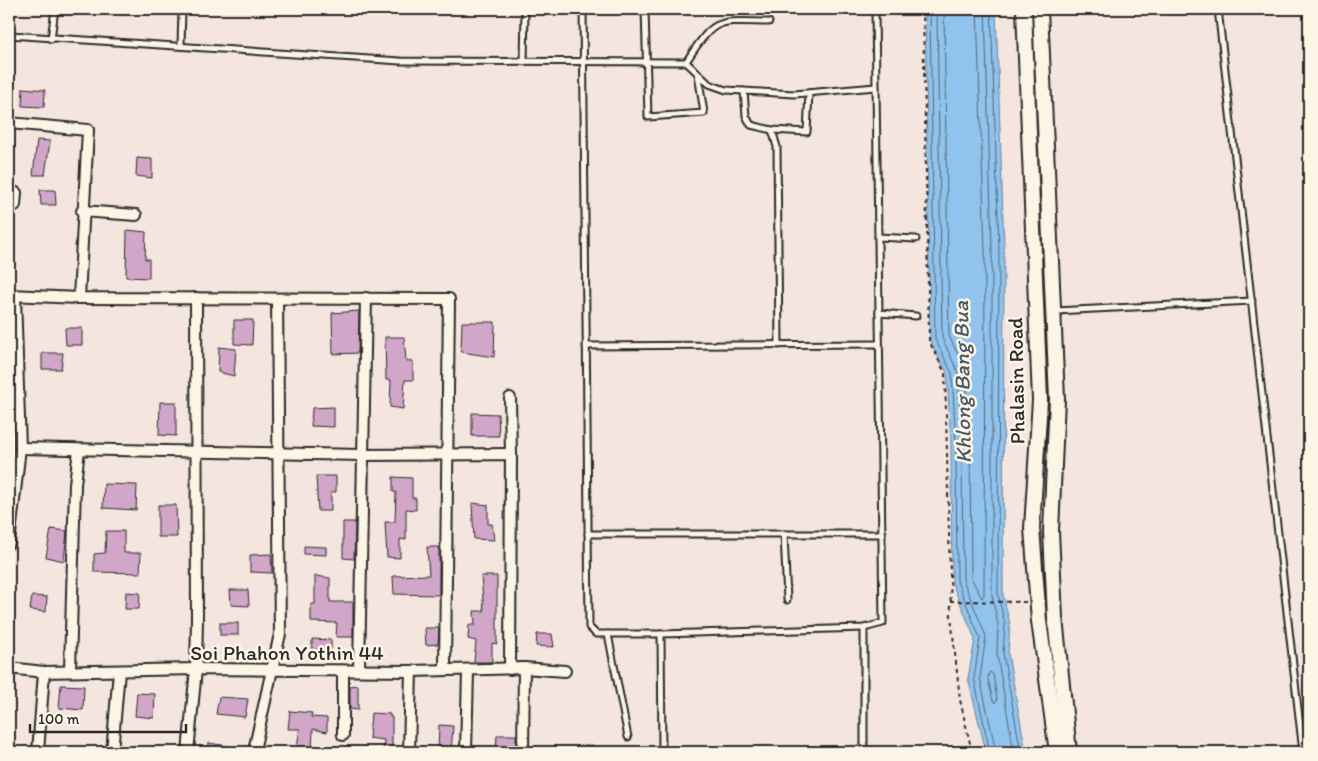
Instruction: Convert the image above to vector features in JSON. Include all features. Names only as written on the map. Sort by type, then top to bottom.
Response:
[{"type":"main road","name":"Phalasin Road","points":[[1024,9],[1040,400],[1032,528],[1037,602],[1057,752]]},
{"type":"main road","name":"Phalasin Road","points":[[1040,9],[1058,399],[1050,530],[1055,618],[1066,742],[1069,752]]},
{"type":"main road","points":[[1035,312],[1055,311]]},
{"type":"street","points":[[9,123],[88,130],[82,211],[79,298]]},
{"type":"street","points":[[9,190],[16,193],[15,205]]},
{"type":"street","points":[[82,211],[136,215]]},
{"type":"street","points":[[9,543],[20,448],[13,379],[12,296],[276,299],[449,298],[445,669]]},
{"type":"street","points":[[188,752],[196,669],[196,298]]},
{"type":"street","points":[[360,670],[366,298]]},
{"type":"street","points":[[255,746],[280,634],[276,299]]},
{"type":"street","points":[[510,398],[510,669]]},
{"type":"street","points":[[20,448],[362,455],[511,454]]},
{"type":"street","points":[[70,670],[75,484],[79,450]]},
{"type":"street","name":"Soi Phahon Yothin 44","points":[[9,668],[44,672],[196,669],[273,671],[411,671],[445,669],[468,671],[524,668],[565,671]]},
{"type":"street","points":[[523,752],[524,668]]},
{"type":"street","points":[[112,752],[119,671]]},
{"type":"street","points":[[342,671],[343,735]]},
{"type":"street","points":[[409,752],[411,671]]},
{"type":"street","points":[[466,752],[468,671]]},
{"type":"street","points":[[38,752],[44,672]]},
{"type":"lane","points":[[51,39],[56,9]]},
{"type":"lane","points":[[181,46],[182,9]]},
{"type":"lane","points":[[524,62],[525,9]]},
{"type":"lane","points":[[583,9],[589,627],[596,634],[864,628],[884,623],[875,9]]},
{"type":"lane","points":[[644,9],[648,117],[704,113],[698,74]]},
{"type":"lane","points":[[1218,9],[1302,752]]},
{"type":"lane","points":[[686,62],[711,29],[724,22],[769,22]]},
{"type":"lane","points":[[9,35],[400,61],[686,62],[709,84],[726,90],[809,93],[876,88]]},
{"type":"lane","points":[[744,90],[746,116],[751,124],[772,130],[807,132],[809,93]]},
{"type":"lane","points":[[772,130],[777,146],[779,345]]},
{"type":"lane","points":[[878,237],[916,239]]},
{"type":"lane","points":[[1055,311],[1252,302]]},
{"type":"lane","points":[[879,313],[916,316]]},
{"type":"lane","points":[[586,346],[879,344]]},
{"type":"lane","points":[[588,534],[882,534]]},
{"type":"lane","points":[[784,534],[787,600]]},
{"type":"lane","points":[[864,628],[864,752]]},
{"type":"lane","points":[[608,634],[628,737]]},
{"type":"lane","points":[[661,634],[662,752]]},
{"type":"path","points":[[923,9],[929,341],[945,373],[950,601],[960,700],[972,752]]},
{"type":"path","points":[[950,601],[1037,602]]},
{"type":"water","name":"Khlong Bang Bua","points":[[925,9],[996,9],[1004,248],[1003,595],[1010,624],[1008,654],[1026,752],[986,752],[968,678],[975,639],[952,583],[951,443],[947,373],[930,341]]},
{"type":"building","points":[[23,88],[45,90],[44,107],[22,106]]},
{"type":"building","points":[[37,140],[50,141],[45,175],[33,175]]},
{"type":"building","points":[[137,158],[152,159],[152,178],[136,176]]},
{"type":"building","points":[[40,190],[55,190],[56,205],[41,205]]},
{"type":"building","points":[[127,230],[146,232],[145,259],[149,259],[149,278],[126,277]]},
{"type":"building","points":[[359,311],[358,353],[333,354],[332,313]]},
{"type":"building","points":[[234,320],[253,320],[252,345],[234,344]]},
{"type":"building","points":[[462,322],[495,322],[494,357],[461,352]]},
{"type":"building","points":[[65,328],[82,328],[82,345],[66,345]]},
{"type":"building","points":[[385,337],[404,337],[406,361],[413,361],[413,380],[405,380],[403,409],[390,407],[391,380],[386,380]]},
{"type":"building","points":[[219,347],[236,349],[234,376],[218,372]]},
{"type":"building","points":[[42,353],[63,353],[61,369],[42,369]]},
{"type":"building","points":[[160,402],[176,402],[176,436],[159,435]]},
{"type":"building","points":[[334,407],[334,427],[311,426],[312,408]]},
{"type":"building","points":[[472,413],[498,414],[499,436],[472,436]]},
{"type":"building","points":[[316,476],[336,476],[336,492],[331,492],[331,511],[318,511]]},
{"type":"building","points":[[393,477],[412,478],[412,498],[416,498],[416,510],[406,509],[406,540],[400,539],[400,558],[387,557],[385,522],[395,522],[396,492],[393,492]]},
{"type":"building","points":[[104,484],[137,485],[136,510],[103,508]]},
{"type":"building","points":[[472,503],[488,505],[488,524],[492,524],[494,540],[474,539]]},
{"type":"building","points":[[158,505],[176,505],[177,537],[158,537]]},
{"type":"building","points":[[343,522],[355,522],[354,559],[343,558]]},
{"type":"building","points":[[51,529],[67,531],[64,561],[46,557]]},
{"type":"building","points":[[106,531],[124,531],[124,553],[141,553],[140,573],[94,572],[94,554],[105,553]]},
{"type":"building","points":[[304,546],[326,547],[326,555],[304,554]]},
{"type":"building","points":[[427,547],[439,547],[439,595],[394,594],[393,576],[429,575]]},
{"type":"building","points":[[271,554],[272,573],[250,572],[250,555]]},
{"type":"building","points":[[315,576],[330,578],[330,602],[353,602],[353,637],[336,637],[337,623],[311,622],[311,604],[315,604]]},
{"type":"building","points":[[481,576],[497,576],[497,644],[492,643],[492,662],[474,662],[476,641],[468,639],[469,625],[475,625],[474,611],[484,611]]},
{"type":"building","points":[[230,590],[248,590],[249,606],[231,605]]},
{"type":"building","points":[[126,592],[140,593],[139,609],[125,609]]},
{"type":"building","points":[[32,596],[47,597],[46,612],[30,610]]},
{"type":"building","points":[[220,623],[238,623],[238,635],[220,635]]},
{"type":"building","points":[[425,628],[439,628],[438,644],[426,645]]},
{"type":"building","points":[[537,634],[552,634],[554,647],[536,646]]},
{"type":"building","points":[[312,639],[331,640],[331,651],[312,650]]},
{"type":"building","points":[[61,685],[84,686],[83,710],[59,708]]},
{"type":"building","points":[[358,685],[358,710],[350,709],[350,686]]},
{"type":"building","points":[[137,693],[155,694],[154,718],[135,716]]},
{"type":"building","points":[[219,697],[248,699],[245,717],[216,714]]},
{"type":"building","points":[[290,711],[312,713],[311,717],[327,718],[327,732],[313,729],[312,752],[296,752],[300,729],[288,729]]},
{"type":"building","points":[[371,713],[390,714],[390,717],[392,717],[392,752],[383,752],[384,740],[369,738]]},
{"type":"building","points":[[439,725],[453,726],[451,752],[438,752]]},
{"type":"building","points":[[497,735],[516,735],[516,748],[512,748],[511,752],[496,752]]},
{"type":"building","points":[[209,743],[239,748],[238,752],[208,752]]}]
